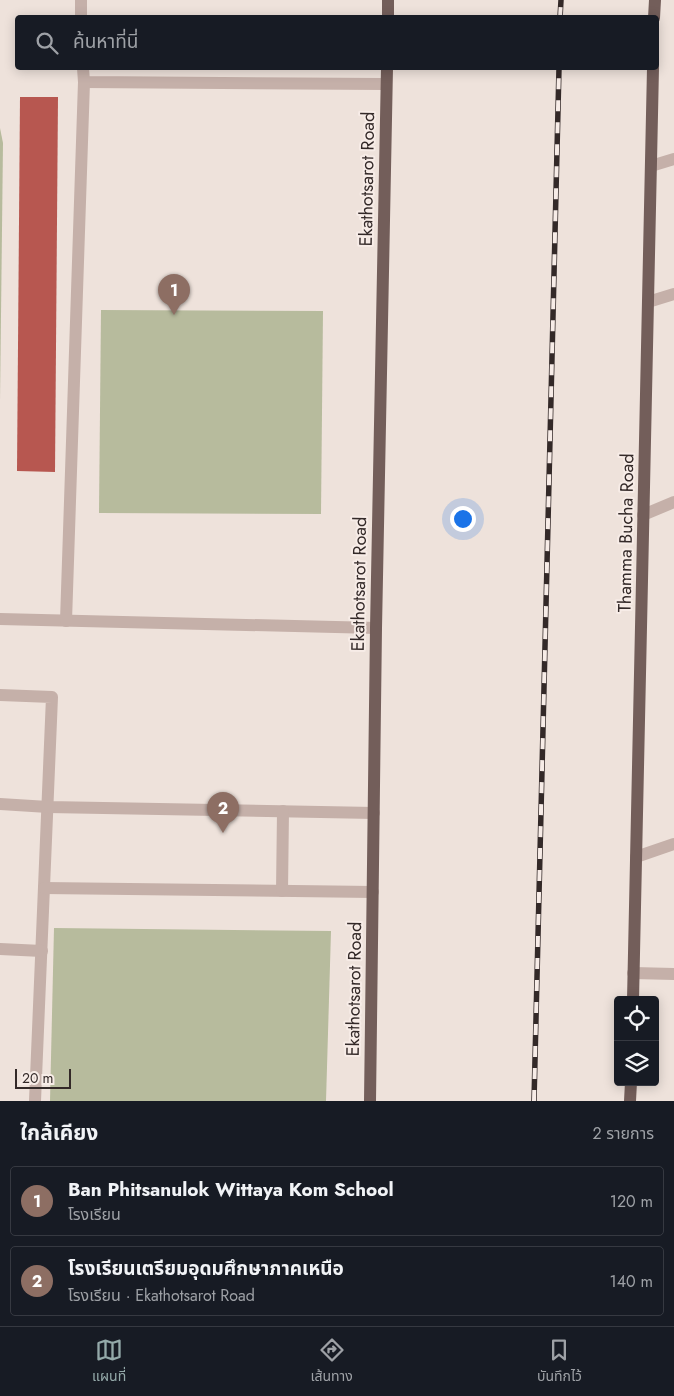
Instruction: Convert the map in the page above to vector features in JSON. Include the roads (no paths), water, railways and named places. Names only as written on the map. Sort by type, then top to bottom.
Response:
[{"type":"main road","points":[[388,0],[388,15]]},
{"type":"main road","points":[[654,0],[654,15]]},
{"type":"main road","name":"Ekathotsarot Road","points":[[370,1101],[376,628],[387,70]]},
{"type":"main road","name":"Thamma Bucha Road","points":[[633,996],[653,70]]},
{"type":"main road","points":[[630,1101],[631,1086]]},
{"type":"street","points":[[81,0],[82,15]]},
{"type":"street","points":[[66,621],[83,70]]},
{"type":"street","points":[[84,82],[386,84]]},
{"type":"street","points":[[651,166],[674,159]]},
{"type":"street","points":[[648,302],[674,294]]},
{"type":"street","points":[[644,515],[674,502]]},
{"type":"street","points":[[0,619],[376,628]]},
{"type":"street","points":[[0,695],[52,697],[35,1101]]},
{"type":"street","points":[[0,804],[374,813]]},
{"type":"street","points":[[282,891],[283,811]]},
{"type":"street","points":[[636,858],[674,844]]},
{"type":"street","points":[[44,888],[373,892]]},
{"type":"street","points":[[0,949],[42,951]]},
{"type":"street","points":[[633,973],[674,974]]},
{"type":"railway","points":[[560,15],[561,0]]},
{"type":"railway","points":[[534,1101],[559,70]]},
{"type":"place","name":"Ban Phitsanulok Wittaya Kom School","points":[[174,315]]},
{"type":"place","name":"โรงเรียนเตรียมอุดมศึกษาภาคเหนือ","points":[[223,833]]}]
